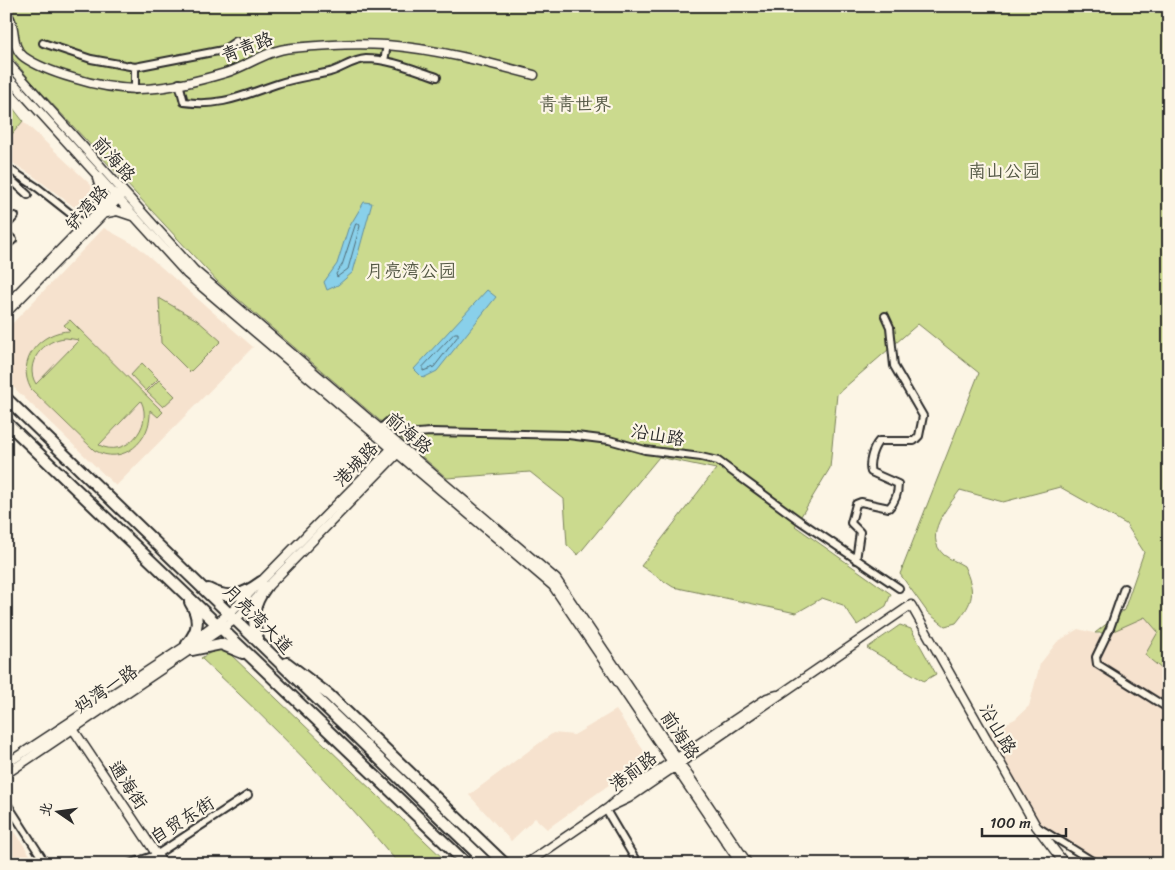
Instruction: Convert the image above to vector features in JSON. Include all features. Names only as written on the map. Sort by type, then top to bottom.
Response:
[{"type":"main road","name":"月亮湾大道","points":[[6,398],[488,864]]},
{"type":"main road","name":"月亮湾大道","points":[[6,422],[467,864]]},
{"type":"main road","points":[[198,583],[218,594],[234,596],[264,584]]},
{"type":"main road","points":[[264,584],[253,611],[254,626],[263,648],[276,655],[329,695],[505,864]]},
{"type":"main road","points":[[184,593],[196,613],[197,620],[197,628],[189,647],[221,644],[255,660]]},
{"type":"street","name":"青青路","points":[[6,13],[11,19],[16,48],[26,59],[49,70],[112,89],[134,90],[225,73],[282,49],[387,45],[464,57],[534,75]]},
{"type":"street","points":[[43,43],[91,59],[135,67],[223,50],[236,41]]},
{"type":"street","points":[[384,61],[387,45]]},
{"type":"street","points":[[179,83],[184,102],[218,104],[294,79],[331,71],[352,61],[367,59],[384,61],[437,77]]},
{"type":"street","name":"前海路","points":[[6,61],[194,270],[380,428],[397,449]]},
{"type":"street","points":[[134,90],[135,67]]},
{"type":"street","name":"前海路","points":[[6,75],[200,286],[397,449],[553,586],[748,864]]},
{"type":"street","points":[[28,195],[7,177],[9,169],[85,225]]},
{"type":"street","points":[[94,215],[101,191],[95,174]]},
{"type":"street","name":"铲湾路","points":[[6,305],[94,215],[123,192]]},
{"type":"street","name":"铲湾路","points":[[6,314],[105,214],[117,197]]},
{"type":"street","points":[[105,214],[117,212],[137,219]]},
{"type":"street","points":[[6,226],[15,216]]},
{"type":"street","points":[[6,233],[13,240],[6,246]]},
{"type":"street","points":[[856,560],[860,546],[860,532],[851,523],[850,518],[856,504],[861,502],[889,508],[898,491],[898,484],[871,472],[870,467],[875,446],[879,441],[914,441],[919,436],[923,416],[894,366],[890,328],[885,316]]},
{"type":"street","name":"沿山路","points":[[380,428],[390,420],[395,428],[404,434],[431,432],[568,435],[608,440],[645,450],[701,456],[718,461],[856,560],[899,588]]},
{"type":"street","name":"港城路","points":[[220,626],[233,616],[397,449]]},
{"type":"street","points":[[1124,588],[1110,628],[1096,657],[1097,664],[1169,709]]},
{"type":"street","name":"沿山路","points":[[911,606],[1036,826],[1065,864]]},
{"type":"street","name":"港前路","points":[[526,864],[607,809],[629,798],[676,763],[771,703],[776,695],[911,606]]},
{"type":"street","name":"妈湾一路","points":[[6,774],[71,726],[220,626]]},
{"type":"street","name":"妈湾一路","points":[[6,764],[71,726]]},
{"type":"street","name":"通海街","points":[[71,726],[163,864]]},
{"type":"street","name":"前海路","points":[[676,763],[741,864]]},
{"type":"street","name":"自贸东街","points":[[129,864],[156,855],[248,795]]},
{"type":"street","points":[[6,802],[46,864]]},
{"type":"street","points":[[607,809],[638,864]]},
{"type":"street","points":[[1036,826],[1097,864]]},
{"type":"shaded area","points":[[23,121],[91,185],[93,198],[81,212],[32,175],[6,159],[6,139]]},
{"type":"shaded area","points":[[104,228],[137,246],[253,347],[116,486],[6,380],[6,330]]},
{"type":"shaded area","points":[[1145,617],[1158,632],[1145,655],[1169,675],[1169,864],[1089,864],[1045,833],[988,732],[1015,719],[1029,706],[1040,664],[1057,642],[1078,629],[1101,635]]},
{"type":"shaded area","points":[[616,710],[648,757],[547,829],[535,818],[511,841],[469,795],[553,733],[574,735]]},
{"type":"shaded area","points":[[6,818],[36,864],[6,864]]},
{"type":"green space","points":[[6,6],[1169,6],[1169,675],[1145,655],[1158,632],[1145,617],[1109,633],[1095,633],[1124,610],[1144,552],[1126,524],[1060,487],[1003,502],[960,490],[939,521],[936,530],[938,547],[948,558],[964,566],[970,583],[970,602],[956,623],[945,626],[928,613],[900,574],[979,373],[918,324],[837,394],[830,468],[795,526],[891,594],[886,606],[857,625],[843,605],[822,598],[796,613],[673,587],[641,566],[716,469],[659,457],[578,555],[567,545],[564,499],[530,472],[447,478],[218,282],[31,81],[9,54],[6,50]]},
{"type":"green space","points":[[6,99],[23,121],[8,139],[6,139]]},
{"type":"green space","points":[[159,298],[197,320],[221,341],[190,372],[161,343]]},
{"type":"green space","points":[[70,320],[163,412],[158,417],[150,410],[146,431],[141,440],[134,448],[125,453],[115,455],[94,450],[31,389],[26,368],[29,358],[34,349],[49,336],[59,332],[70,331],[64,325]],"holes":[[[66,338],[79,340],[36,384],[32,368],[38,353],[50,343]],[[141,401],[144,421],[135,438],[118,448],[99,445]]]},
{"type":"green space","points":[[142,363],[158,379],[146,391],[131,375]]},
{"type":"green space","points":[[159,380],[175,396],[163,407],[147,392]]},
{"type":"green space","points":[[900,625],[911,629],[936,674],[924,681],[867,648]]},
{"type":"green space","points":[[217,649],[228,652],[449,864],[399,864],[303,758],[201,658]]},
{"type":"water","points":[[364,202],[372,203],[353,272],[338,285],[327,290],[324,282],[337,264],[348,229]]},
{"type":"water","points":[[487,290],[496,297],[437,371],[423,378],[414,369]]},
{"type":"park label","name":"青青世界","points":[[575,104]]},
{"type":"park label","name":"南山公园","points":[[1004,171]]},
{"type":"park label","name":"月亮湾公园","points":[[411,271]]}]
